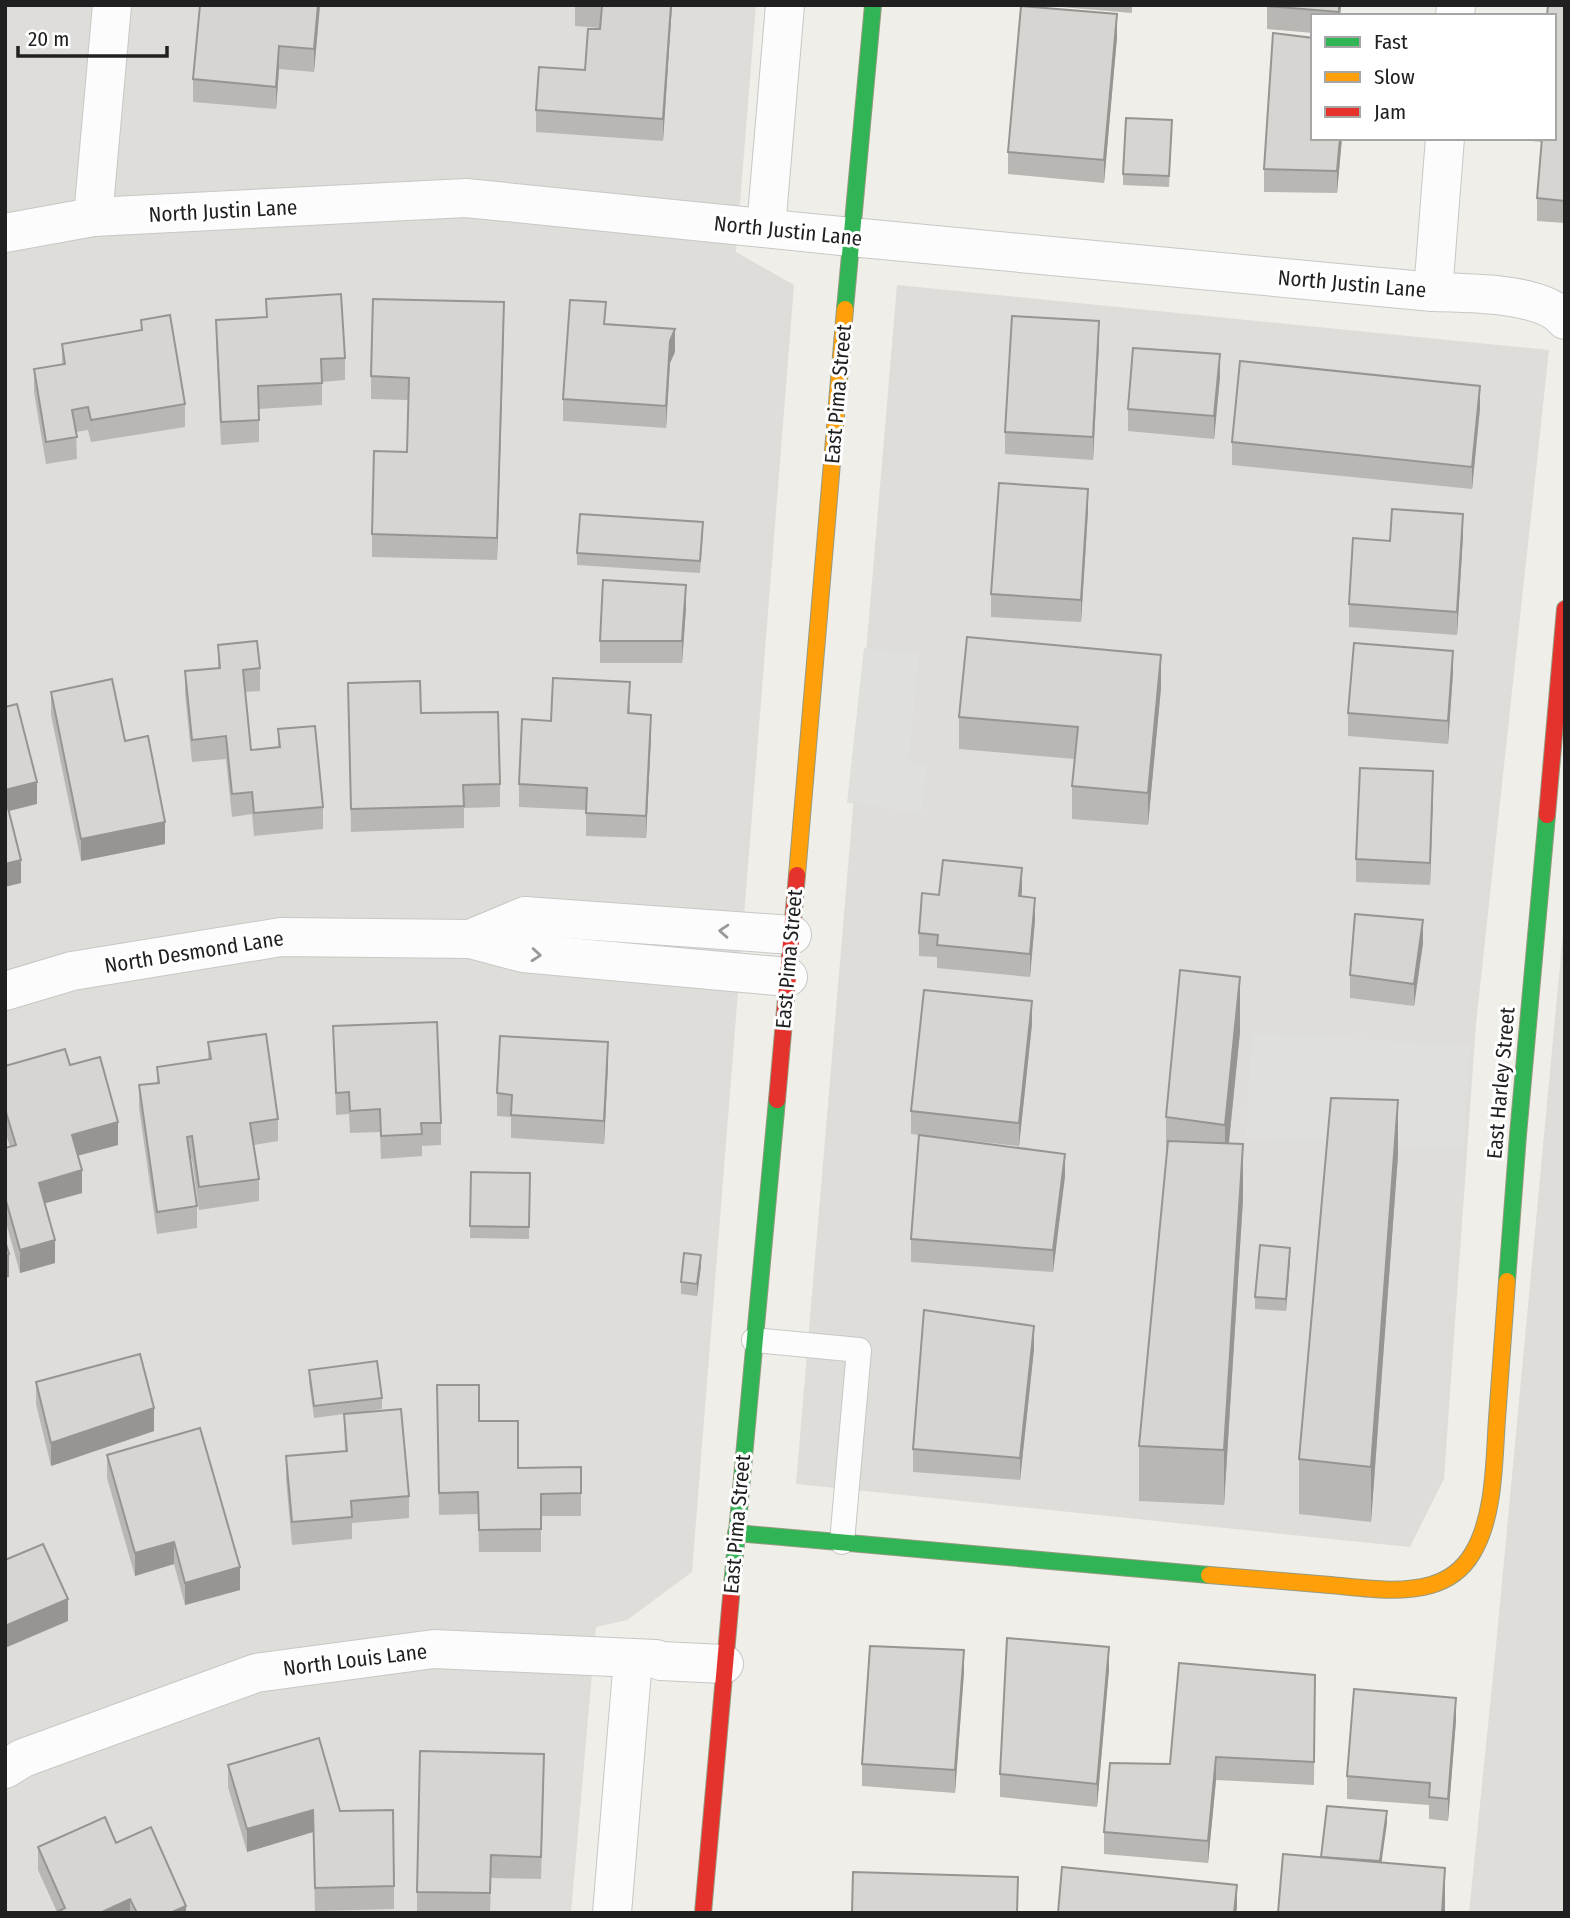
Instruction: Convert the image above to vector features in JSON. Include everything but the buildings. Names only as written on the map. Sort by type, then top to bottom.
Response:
[{"type":"street","points":[[93,217],[112,5]]},
{"type":"street","points":[[766,228],[785,5]]},
{"type":"street","name":"East Pima Street","points":[[703,1913],[873,5]]},
{"type":"street","points":[[1433,292],[1445,140]]},
{"type":"street","name":"North Justin Lane","points":[[5,233],[93,217],[466,198],[1433,292],[1497,294],[1537,304],[1565,320]]},
{"type":"street","name":"East Harley Street","points":[[842,1542],[1372,1589],[1411,1589],[1439,1582],[1460,1570],[1471,1558],[1488,1512],[1492,1482],[1517,1135],[1565,609]]},
{"type":"street","name":"North Desmond Lane","points":[[470,939],[525,916],[792,935]]},
{"type":"street","name":"North Desmond Lane","points":[[5,991],[72,971],[281,937],[470,939],[523,953],[788,977]]},
{"type":"street","points":[[736,1534],[842,1542]]},
{"type":"street","name":"North Louis Lane","points":[[5,1769],[23,1758],[256,1673],[434,1649],[724,1664]]},
{"type":"street","points":[[612,1913],[633,1659]]},
{"type":"lane","points":[[754,1340],[859,1350],[842,1542]]},
{"type":"shaded area","points":[[5,5],[756,5],[736,252],[794,285],[692,1572],[627,1620],[596,1627],[571,1913],[5,1913]]},
{"type":"shaded area","points":[[897,285],[1549,350],[1476,1024],[1444,1479],[1410,1547],[796,1484]]},
{"type":"shaded area","points":[[864,648],[919,654],[908,762],[927,764],[922,812],[847,803]]},
{"type":"shaded area","points":[[1565,912],[1565,1913],[1469,1913],[1496,1646]]},
{"type":"shaded area","points":[[1252,1033],[1470,1046],[1463,1149],[1246,1137]]},
{"type":"traffic: fast","points":[[845,309],[873,5]]},
{"type":"traffic: fast","points":[[1507,1281],[1547,815]]},
{"type":"traffic: fast","points":[[731,1597],[777,1100]]},
{"type":"traffic: fast","points":[[736,1533],[1209,1575]]},
{"type":"traffic: slow","points":[[797,875],[845,309]]},
{"type":"traffic: slow","points":[[1209,1575],[1394,1590],[1431,1585],[1460,1569],[1480,1539],[1489,1506],[1494,1470],[1507,1281]]},
{"type":"traffic: jam","points":[[1547,815],[1565,609]]},
{"type":"traffic: jam","points":[[777,1100],[797,875]]},
{"type":"traffic: jam","points":[[703,1913],[731,1597]]}]
